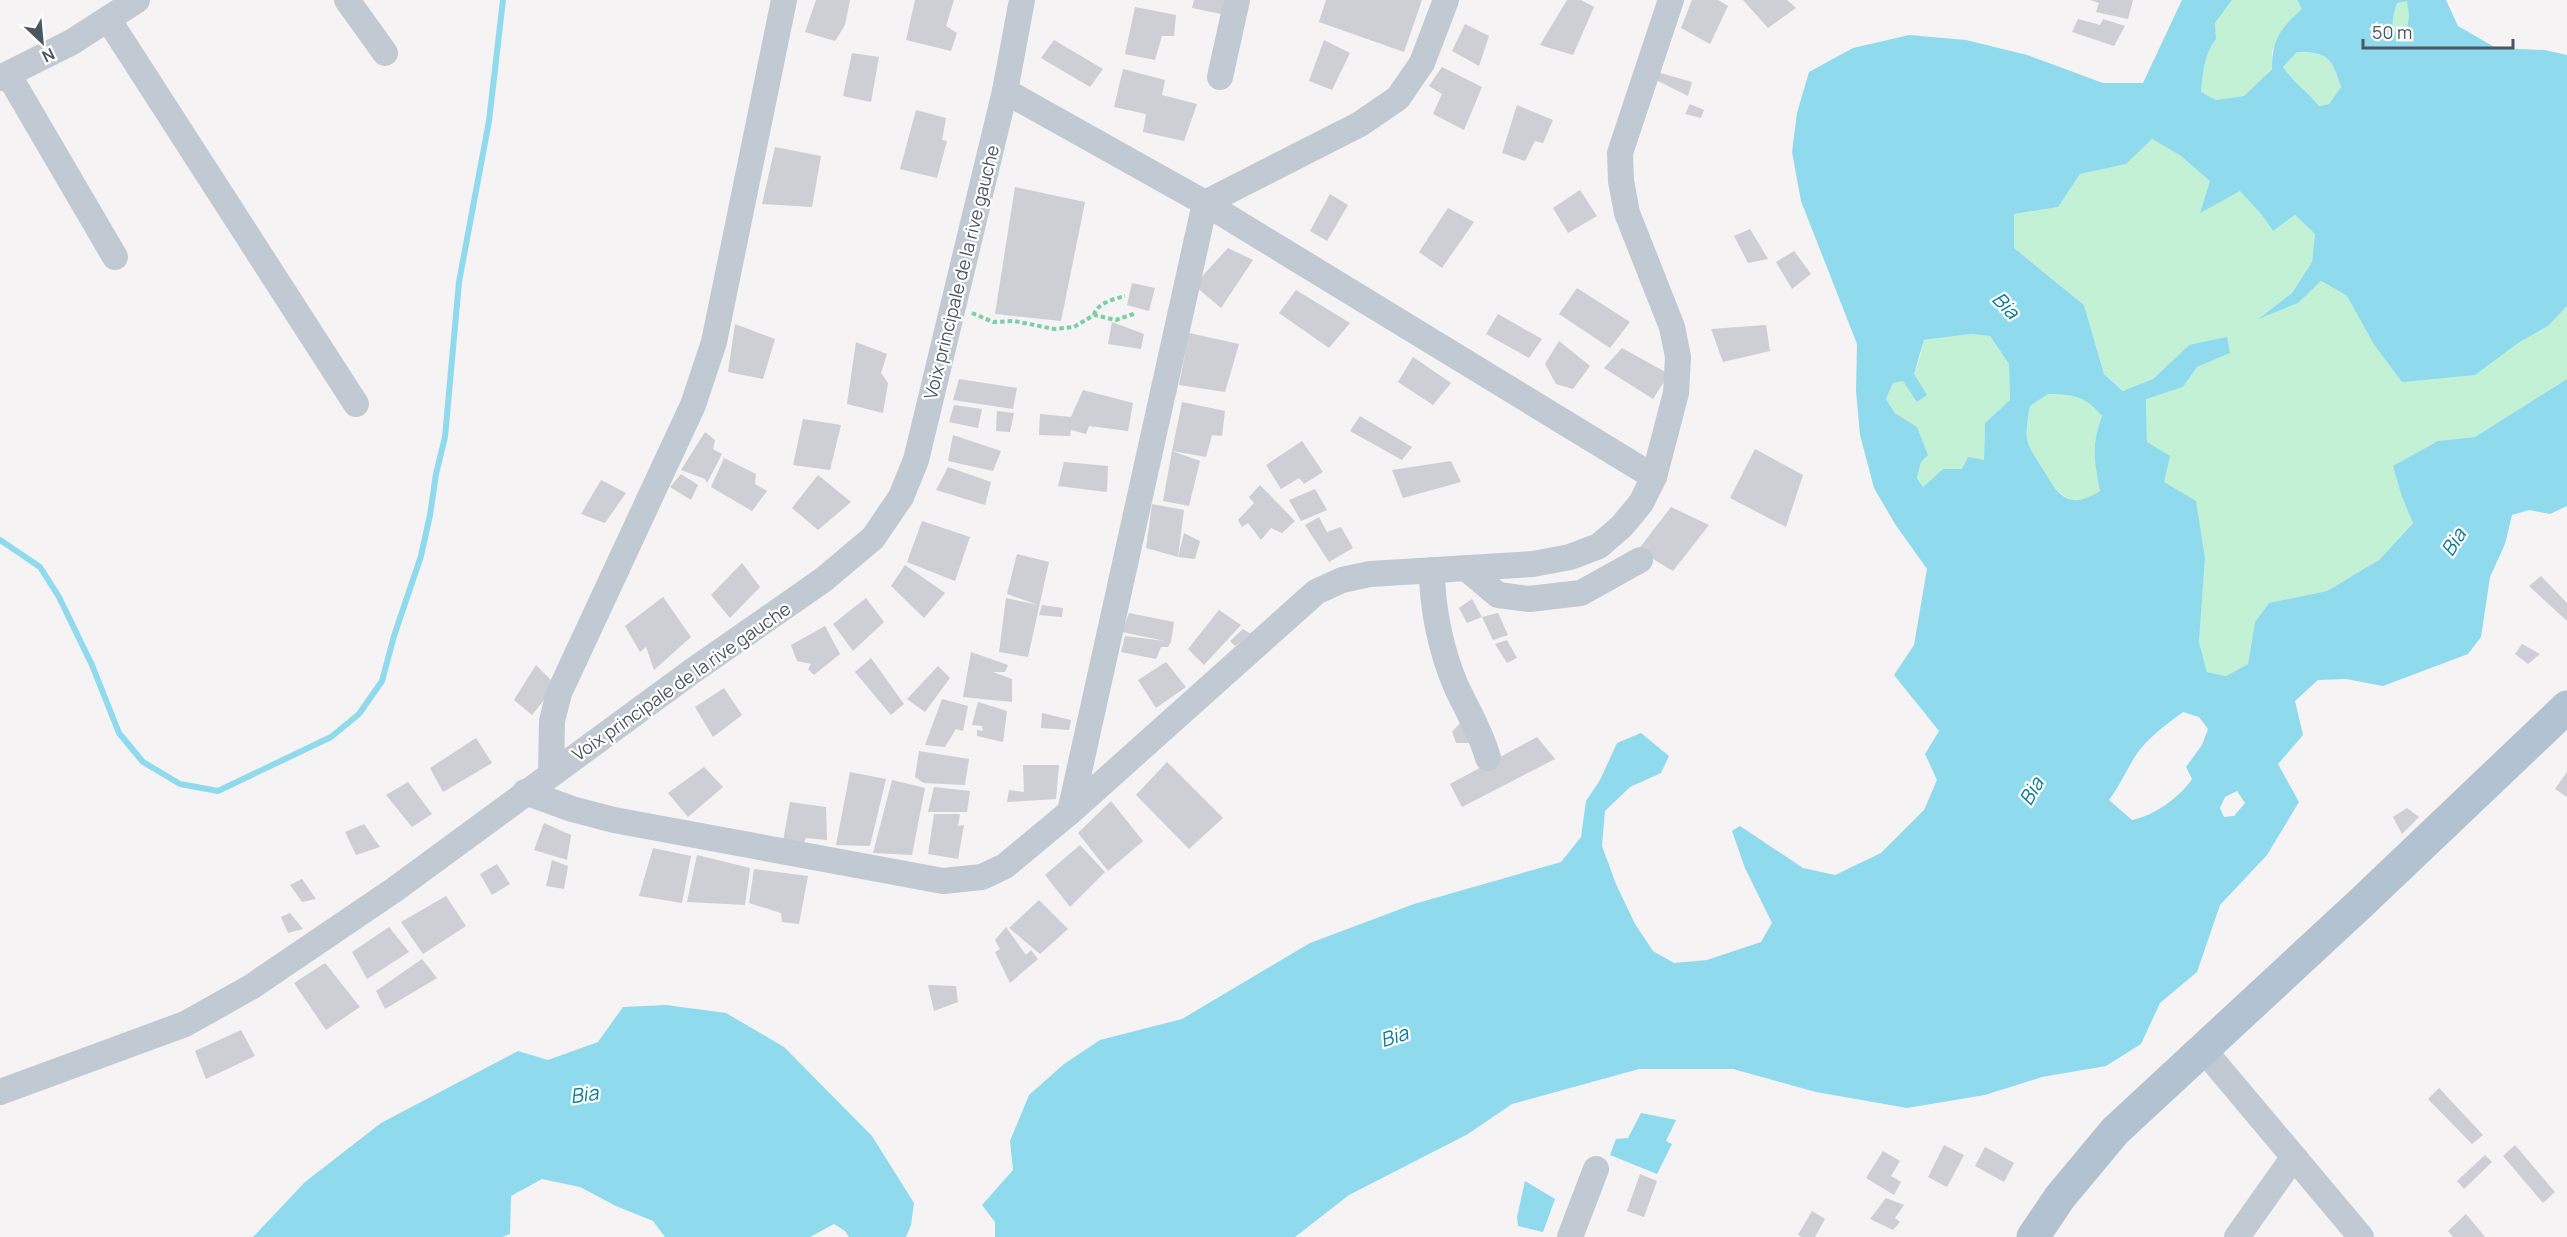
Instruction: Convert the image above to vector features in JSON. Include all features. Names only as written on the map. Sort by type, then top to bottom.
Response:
[{"type":"main road","points":[[2033,1237],[2060,1197],[2115,1131],[2565,713]]},
{"type":"street","points":[[115,257],[4,76],[72,42],[136,0]]},
{"type":"street","points":[[347,0],[385,53]]},
{"type":"street","points":[[551,774],[552,721],[559,693],[693,405],[714,342],[784,0]]},
{"type":"street","name":"Voix principale de la rive gauche","points":[[0,1092],[184,1024],[251,987],[394,890],[691,672],[823,580],[873,538],[901,497],[916,460],[1005,91],[1022,0]]},
{"type":"street","points":[[1220,76],[1237,0]]},
{"type":"street","points":[[1205,203],[1360,124],[1398,98],[1422,63],[1446,0]]},
{"type":"street","points":[[525,792],[572,809],[614,820],[944,881],[982,877],[1005,866],[1070,812],[1316,592],[1342,580],[1370,574],[1533,564],[1569,557],[1599,546],[1622,526],[1641,503],[1654,477],[1676,393],[1678,357],[1672,327],[1627,213],[1621,181],[1620,153],[1671,0]]},
{"type":"street","points":[[108,20],[356,404]]},
{"type":"street","points":[[1005,91],[1205,203],[1654,477]]},
{"type":"street","points":[[1070,812],[1205,203]]},
{"type":"street","points":[[1466,568],[1498,595],[1529,599],[1581,593],[1640,560]]},
{"type":"street","points":[[1432,570],[1432,594],[1446,658],[1456,686],[1484,742],[1488,758]]},
{"type":"street","points":[[2203,1049],[2361,1237]]},
{"type":"street","points":[[2237,1237],[2288,1165],[2296,1160]]},
{"type":"street","points":[[1570,1237],[1596,1168]]},
{"type":"path","points":[[954,300],[976,316],[993,322],[1014,321],[1054,329],[1074,327],[1094,315],[1095,310],[1102,305],[1125,296]]},
{"type":"path","points":[[1094,315],[1106,320],[1116,320],[1136,313]]},
{"type":"green space","points":[[2232,0],[2297,0],[2303,9],[2272,51],[2272,68],[2245,96],[2216,100],[2201,92],[2203,71],[2209,51],[2216,39],[2215,23]]},
{"type":"green space","points":[[2407,0],[2409,16],[2405,41],[2396,33],[2393,19],[2397,3]]},
{"type":"green space","points":[[2297,52],[2322,56],[2335,69],[2341,87],[2329,104],[2319,106],[2283,67]]},
{"type":"green space","points":[[2152,139],[2181,156],[2211,181],[2201,212],[2240,190],[2273,231],[2295,215],[2315,234],[2312,262],[2292,293],[2260,317],[2298,303],[2320,281],[2347,296],[2373,343],[2518,343],[2548,326],[2567,306],[2567,379],[2475,437],[2438,441],[2402,497],[2413,522],[2379,560],[2327,591],[2269,603],[2255,622],[2248,664],[2226,676],[2207,672],[2199,642],[2205,558],[2164,482],[2147,442],[2146,398],[2183,387],[2197,367],[2230,353],[2189,345],[2153,379],[2124,391],[2104,374],[2084,305],[2014,248],[2014,214],[2058,207],[2080,174],[2125,164]]},
{"type":"green space","points":[[1971,334],[1990,336],[2009,364],[2010,400],[1985,423],[1984,461],[1962,469],[1943,469],[1923,487],[1917,478],[1921,462],[1917,427],[1895,413],[1886,399],[1893,383],[1902,381],[1913,373],[1924,340]]},
{"type":"green space","points":[[2048,394],[2065,395],[2084,400],[2102,416],[2096,436],[2095,454],[2100,491],[2085,500],[2074,501],[2060,492],[2045,475],[2029,446],[2027,431],[2030,406]]},
{"type":"water","name":"Bia","points":[[2182,0],[2232,0],[2215,23],[2216,39],[2209,51],[2203,71],[2201,92],[2216,100],[2244,96],[2272,69],[2272,59],[2279,35],[2288,22],[2302,9],[2297,0],[2446,0],[2458,26],[2496,48],[2545,50],[2567,55],[2567,306],[2548,326],[2518,343],[2475,375],[2402,382],[2373,343],[2347,296],[2321,281],[2298,303],[2258,319],[2292,293],[2312,262],[2315,234],[2295,215],[2273,231],[2240,191],[2200,213],[2210,181],[2181,156],[2152,139],[2126,164],[2080,174],[2058,207],[2014,214],[2014,248],[2084,305],[2104,374],[2123,391],[2153,379],[2189,345],[2227,337],[2230,353],[2197,367],[2183,387],[2146,399],[2147,442],[2170,456],[2164,482],[2196,501],[2205,558],[2199,642],[2207,672],[2226,676],[2248,664],[2255,622],[2269,603],[2327,591],[2379,560],[2413,523],[2393,466],[2438,441],[2475,437],[2567,379],[2567,506],[2550,514],[2529,510],[2512,515],[2505,544],[2490,577],[2481,637],[2468,654],[2383,686],[2346,679],[2318,680],[2295,701],[2303,735],[2278,764],[2299,802],[2267,855],[2220,905],[2197,972],[2160,1003],[2141,1044],[2106,1066],[2042,1077],[1985,1095],[1907,1108],[1816,1092],[1733,1069],[1639,1069],[1512,1104],[1468,1134],[1349,1195],[1295,1237],[995,1237],[995,1222],[982,1205],[1013,1170],[1010,1141],[1029,1095],[1064,1064],[1100,1040],[1182,1019],[1310,943],[1414,904],[1561,862],[1581,837],[1586,801],[1600,780],[1617,743],[1641,733],[1669,756],[1661,773],[1630,787],[1605,811],[1602,846],[1616,884],[1635,924],[1653,951],[1674,963],[1707,960],[1761,942],[1772,923],[1745,868],[1732,831],[1740,826],[1803,868],[1835,875],[1881,853],[1924,810],[1937,780],[1925,754],[1939,731],[1894,675],[1914,645],[1927,569],[1895,524],[1874,488],[1860,435],[1856,391],[1857,344],[1801,201],[1792,152],[1797,113],[1809,72],[1853,48],[1909,35],[1966,40],[2027,55],[2103,83],[2143,83]],"holes":[[[2407,1],[2409,16],[2405,40],[2394,29],[2393,19],[2397,3]],[[2297,52],[2316,53],[2331,63],[2341,87],[2329,104],[2319,106],[2283,67]],[[1971,334],[1990,336],[2009,364],[2010,400],[1985,423],[1984,460],[1968,457],[1962,469],[1943,469],[1923,487],[1917,478],[1921,462],[1928,455],[1917,427],[1895,413],[1886,399],[1893,383],[1903,381],[1917,402],[1927,395],[1914,374],[1924,340]],[[2048,394],[2072,396],[2084,400],[2102,416],[2096,436],[2095,453],[2100,491],[2080,500],[2072,500],[2059,493],[2028,443],[2027,427],[2030,406]],[[2183,712],[2199,717],[2208,729],[2202,745],[2186,767],[2192,779],[2166,805],[2132,820],[2109,800],[2139,751],[2169,722]],[[2237,791],[2245,803],[2234,816],[2224,817],[2220,808],[2225,797]]]},
{"type":"water","name":"Bia","points":[[666,1005],[726,1013],[784,1047],[872,1136],[914,1203],[911,1225],[906,1237],[849,1237],[845,1231],[834,1224],[810,1237],[665,1237],[653,1221],[616,1206],[580,1187],[542,1179],[511,1196],[510,1234],[502,1237],[253,1237],[305,1182],[381,1123],[518,1051],[548,1060],[598,1042],[623,1007]]},
{"type":"water","points":[[1641,1113],[1676,1120],[1666,1141],[1672,1144],[1657,1174],[1610,1155],[1616,1139],[1628,1138]]},
{"type":"water","points":[[1525,1181],[1555,1199],[1543,1232],[1518,1226],[1517,1217]]},
{"type":"building","points":[[816,0],[850,0],[845,25],[835,41],[805,32]]},
{"type":"building","points":[[915,0],[954,0],[946,26],[957,33],[951,51],[906,40]]},
{"type":"building","points":[[1194,0],[1227,0],[1226,15],[1192,8]]},
{"type":"building","points":[[1326,0],[1422,0],[1404,52],[1319,22]]},
{"type":"building","points":[[1567,0],[1581,0],[1594,7],[1573,55],[1540,45]]},
{"type":"building","points":[[1692,0],[1718,0],[1728,6],[1710,44],[1681,28]]},
{"type":"building","points":[[1743,0],[1787,0],[1796,8],[1768,28]]},
{"type":"building","points":[[2090,0],[2133,0],[2128,19],[2096,12],[2099,3]]},
{"type":"building","points":[[1135,7],[1176,15],[1174,36],[1162,36],[1155,60],[1125,54]]},
{"type":"building","points":[[2078,19],[2100,25],[2103,19],[2125,26],[2114,46],[2072,32]]},
{"type":"building","points":[[1465,24],[1489,36],[1479,66],[1452,51]]},
{"type":"building","points":[[1054,40],[1103,69],[1090,87],[1041,58]]},
{"type":"building","points":[[1324,40],[1350,53],[1332,90],[1309,81]]},
{"type":"building","points":[[852,53],[879,57],[871,102],[843,96]]},
{"type":"building","points":[[1442,67],[1482,87],[1464,130],[1433,114],[1442,94],[1429,86]]},
{"type":"building","points":[[1123,69],[1165,80],[1162,95],[1197,104],[1184,141],[1143,132],[1146,114],[1114,107]]},
{"type":"building","points":[[1657,72],[1692,82],[1688,96],[1656,80]]},
{"type":"building","points":[[1690,104],[1704,110],[1701,118],[1685,114]]},
{"type":"building","points":[[1517,105],[1553,120],[1543,143],[1535,141],[1525,161],[1502,153]]},
{"type":"building","points":[[916,110],[946,118],[942,140],[947,141],[937,178],[900,169]]},
{"type":"building","points":[[775,147],[821,156],[812,207],[762,204]]},
{"type":"building","points":[[1015,187],[1085,202],[1061,321],[995,314]]},
{"type":"building","points":[[1580,190],[1597,216],[1568,233],[1553,208]]},
{"type":"building","points":[[1330,194],[1348,205],[1327,241],[1310,231]]},
{"type":"building","points":[[1448,208],[1474,222],[1442,268],[1419,252]]},
{"type":"building","points":[[1750,229],[1768,259],[1748,263],[1734,236]]},
{"type":"building","points":[[1228,248],[1253,260],[1221,308],[1194,285]]},
{"type":"building","points":[[1794,251],[1811,274],[1792,289],[1776,262]]},
{"type":"building","points":[[1132,283],[1155,288],[1149,311],[1127,305]]},
{"type":"building","points":[[1577,288],[1630,322],[1610,348],[1559,314]]},
{"type":"building","points":[[1296,290],[1350,323],[1329,348],[1279,313]]},
{"type":"building","points":[[1498,314],[1542,339],[1529,358],[1486,334]]},
{"type":"building","points":[[1112,322],[1144,334],[1141,349],[1108,344]]},
{"type":"building","points":[[735,324],[775,339],[763,379],[728,372]]},
{"type":"building","points":[[1766,325],[1770,351],[1723,362],[1711,329]]},
{"type":"building","points":[[1189,333],[1239,344],[1225,392],[1179,385]]},
{"type":"building","points":[[1559,341],[1590,366],[1573,389],[1556,384],[1545,364]]},
{"type":"building","points":[[856,342],[887,354],[881,373],[888,383],[883,413],[847,404]]},
{"type":"building","points":[[1622,348],[1669,374],[1653,399],[1604,368]]},
{"type":"building","points":[[1413,357],[1451,383],[1433,405],[1398,382]]},
{"type":"building","points":[[959,379],[1017,388],[1013,409],[953,400]]},
{"type":"building","points":[[1083,390],[1133,403],[1128,431],[1089,426],[1086,434],[1071,430],[1070,436],[1039,435],[1040,414],[1071,417]]},
{"type":"building","points":[[1182,402],[1225,411],[1222,436],[1212,435],[1206,457],[1172,451]]},
{"type":"building","points":[[954,405],[982,409],[978,428],[949,422]]},
{"type":"building","points":[[997,411],[1014,413],[1010,432],[996,431]]},
{"type":"building","points":[[1360,416],[1412,447],[1402,460],[1350,431]]},
{"type":"building","points":[[803,419],[841,425],[830,470],[793,465]]},
{"type":"building","points":[[705,432],[715,440],[713,449],[722,454],[707,483],[705,479],[681,470]]},
{"type":"building","points":[[953,435],[1001,451],[993,471],[948,461]]},
{"type":"building","points":[[1302,441],[1323,472],[1304,484],[1299,478],[1281,489],[1266,465]]},
{"type":"building","points":[[1755,449],[1803,475],[1786,527],[1730,498]]},
{"type":"building","points":[[1172,451],[1200,461],[1189,506],[1163,501]]},
{"type":"building","points":[[724,458],[756,474],[755,484],[767,491],[752,511],[711,487]]},
{"type":"building","points":[[1451,461],[1461,482],[1403,498],[1392,470]]},
{"type":"building","points":[[1064,462],[1108,466],[1107,492],[1058,486]]},
{"type":"building","points":[[948,467],[991,482],[985,505],[936,490]]},
{"type":"building","points":[[681,474],[698,485],[691,500],[670,487]]},
{"type":"building","points":[[818,475],[851,502],[818,530],[792,508]]},
{"type":"building","points":[[601,480],[626,493],[605,523],[581,514]]},
{"type":"building","points":[[1260,485],[1295,521],[1282,533],[1271,528],[1261,540],[1248,523],[1242,527],[1238,520],[1254,503],[1249,497]]},
{"type":"building","points":[[1315,489],[1327,510],[1301,521],[1289,500]]},
{"type":"building","points":[[1152,504],[1184,510],[1178,557],[1146,548]]},
{"type":"building","points":[[1671,507],[1709,525],[1673,571],[1638,550]]},
{"type":"building","points":[[1319,517],[1327,532],[1341,527],[1353,548],[1329,562],[1305,525]]},
{"type":"building","points":[[922,521],[970,537],[955,581],[907,562]]},
{"type":"building","points":[[1184,533],[1200,541],[1195,559],[1178,557]]},
{"type":"building","points":[[1017,554],[1049,562],[1028,657],[999,652],[1006,598],[1038,605],[1007,594]]},
{"type":"building","points":[[742,563],[760,587],[730,618],[711,595]]},
{"type":"building","points":[[905,565],[945,593],[924,618],[891,586]]},
{"type":"building","points":[[2541,576],[2567,603],[2567,621],[2529,586]]},
{"type":"building","points":[[663,597],[691,637],[654,670],[646,647],[640,652],[625,626]]},
{"type":"building","points":[[866,598],[884,622],[853,651],[833,624]]},
{"type":"building","points":[[1472,599],[1482,617],[1467,623],[1459,608]]},
{"type":"building","points":[[1042,605],[1063,608],[1062,617],[1039,615]]},
{"type":"building","points":[[1219,610],[1241,625],[1204,665],[1188,649]]},
{"type":"building","points":[[1129,613],[1174,622],[1171,642],[1168,647],[1161,647],[1156,659],[1121,652],[1125,636],[1165,641],[1122,632]]},
{"type":"building","points":[[1498,613],[1508,635],[1493,640],[1482,617]]},
{"type":"building","points":[[825,626],[840,654],[814,675],[808,669],[811,664],[797,661],[791,645]]},
{"type":"building","points":[[1243,629],[1251,634],[1235,646],[1230,641]]},
{"type":"building","points":[[1507,640],[1517,658],[1507,663],[1495,644]]},
{"type":"building","points":[[2522,644],[2540,654],[2528,664],[2515,654]]},
{"type":"building","points":[[971,652],[1008,665],[1005,672],[993,672],[1012,679],[1012,702],[963,697]]},
{"type":"building","points":[[871,658],[904,704],[891,715],[855,672]]},
{"type":"building","points":[[1166,662],[1186,687],[1156,708],[1138,680]]},
{"type":"building","points":[[536,665],[556,685],[532,715],[514,700]]},
{"type":"building","points":[[938,666],[950,678],[925,712],[907,699]]},
{"type":"building","points":[[724,688],[742,715],[713,737],[695,707]]},
{"type":"building","points":[[942,699],[968,706],[963,731],[956,729],[945,747],[925,745]]},
{"type":"building","points":[[978,702],[1007,711],[1003,742],[977,736],[977,730],[983,731],[982,726],[972,725]]},
{"type":"building","points":[[1042,713],[1071,720],[1069,730],[1041,728]]},
{"type":"building","points":[[1460,723],[1468,725],[1471,743],[1456,743],[1452,732]]},
{"type":"building","points":[[1537,737],[1555,759],[1462,807],[1450,784]]},
{"type":"building","points":[[476,738],[492,763],[443,792],[430,768]]},
{"type":"building","points":[[919,751],[969,759],[965,785],[924,783],[915,777]]},
{"type":"building","points":[[1167,762],[1223,818],[1189,849],[1136,795]]},
{"type":"building","points":[[1023,765],[1059,765],[1056,799],[1007,802],[1009,790],[1024,792]]},
{"type":"building","points":[[704,767],[723,787],[688,817],[668,793]]},
{"type":"building","points":[[850,772],[886,779],[870,846],[836,845]]},
{"type":"building","points":[[2567,772],[2567,797],[2555,789]]},
{"type":"building","points":[[892,780],[925,788],[912,855],[873,853]]},
{"type":"building","points":[[408,782],[432,814],[412,827],[386,795]]},
{"type":"building","points":[[934,787],[970,791],[967,812],[928,812]]},
{"type":"building","points":[[1111,801],[1143,841],[1108,871],[1078,833]]},
{"type":"building","points":[[790,802],[826,807],[827,840],[806,838],[804,843],[783,841]]},
{"type":"building","points":[[2407,808],[2419,817],[2402,834],[2393,817]]},
{"type":"building","points":[[934,814],[960,814],[958,826],[964,825],[958,859],[928,854]]},
{"type":"building","points":[[544,823],[571,835],[567,860],[534,850]]},
{"type":"building","points":[[364,824],[380,847],[356,855],[345,832]]},
{"type":"building","points":[[1080,845],[1105,872],[1070,907],[1045,875]]},
{"type":"building","points":[[653,848],[691,856],[682,903],[639,896]]},
{"type":"building","points":[[697,855],[750,868],[745,905],[687,902]]},
{"type":"building","points":[[552,860],[568,866],[564,889],[546,886]]},
{"type":"building","points":[[497,864],[510,884],[492,895],[480,874]]},
{"type":"building","points":[[754,869],[808,876],[799,924],[782,922],[781,913],[749,903]]},
{"type":"building","points":[[302,879],[316,899],[302,902],[290,885]]},
{"type":"building","points":[[446,896],[466,926],[423,954],[401,922]]},
{"type":"building","points":[[1039,900],[1068,929],[1040,954],[1009,928]]},
{"type":"building","points":[[290,913],[303,929],[288,933],[281,917]]},
{"type":"building","points":[[389,927],[409,952],[367,979],[352,952]]},
{"type":"building","points":[[1006,927],[1026,955],[1031,950],[1038,959],[1010,983],[995,952],[1000,949],[995,940]]},
{"type":"building","points":[[422,959],[437,978],[385,1009],[376,991]]},
{"type":"building","points":[[325,963],[360,1007],[326,1030],[294,983]]},
{"type":"building","points":[[928,985],[956,986],[958,1002],[934,1011]]},
{"type":"building","points":[[241,1030],[255,1056],[206,1079],[195,1051]]},
{"type":"building","points":[[2439,1088],[2483,1135],[2472,1144],[2428,1099]]},
{"type":"building","points":[[1944,1145],[1964,1155],[1947,1187],[1928,1177]]},
{"type":"building","points":[[2515,1145],[2555,1192],[2543,1203],[2503,1156]]},
{"type":"building","points":[[1985,1147],[2014,1163],[2004,1182],[1975,1166]]},
{"type":"building","points":[[1883,1151],[1900,1161],[1891,1176],[1901,1182],[1894,1195],[1866,1178]]},
{"type":"building","points":[[2485,1155],[2492,1162],[2464,1189],[2457,1181]]},
{"type":"building","points":[[1640,1174],[1657,1181],[1644,1217],[1627,1211]]},
{"type":"building","points":[[1886,1198],[1904,1205],[1895,1218],[1900,1222],[1893,1230],[1870,1219]]},
{"type":"building","points":[[1812,1211],[1825,1219],[1815,1237],[1802,1237],[1798,1235]]},
{"type":"building","points":[[2466,1214],[2485,1237],[2453,1237],[2448,1231]]},
{"type":"waterway","points":[[0,540],[40,567],[59,597],[92,665],[119,733],[143,762],[180,784],[218,791],[331,737],[359,714],[382,681],[394,636],[421,556],[430,515],[436,474],[445,437],[459,282],[489,121],[503,0]]}]
